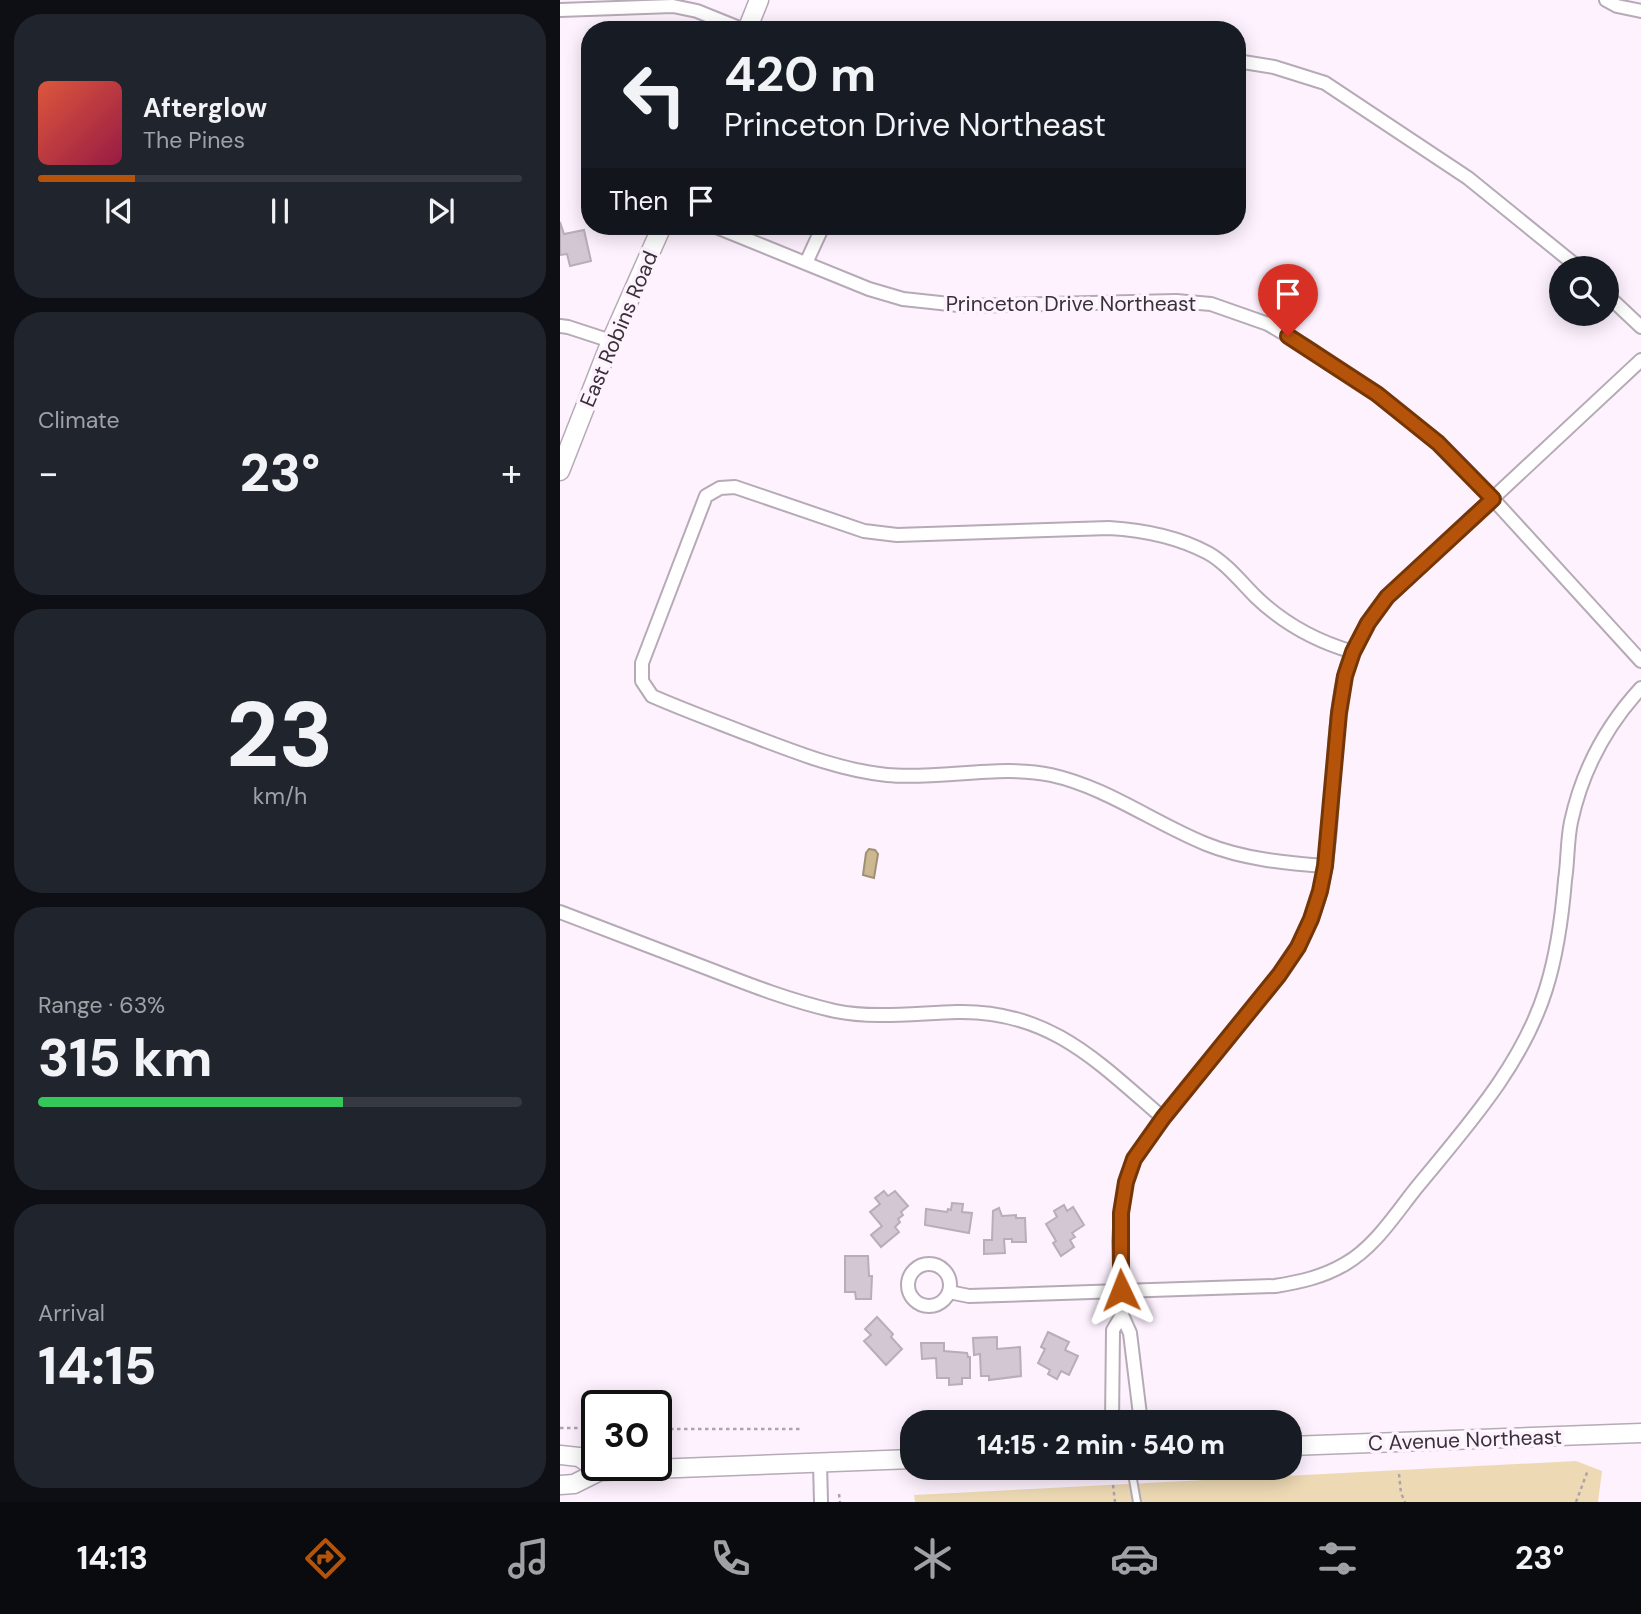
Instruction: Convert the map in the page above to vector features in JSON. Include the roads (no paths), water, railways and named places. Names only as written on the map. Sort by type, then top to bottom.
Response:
[{"type":"street","points":[[750,21],[760,0]]},
{"type":"street","points":[[1606,0],[1617,6],[1641,11]]},
{"type":"street","points":[[560,10],[673,6],[697,11],[723,21]]},
{"type":"street","points":[[1246,62],[1274,67],[1325,83],[1468,178],[1564,256]]},
{"type":"street","name":"East Robins Road","points":[[560,471],[611,341],[658,235]]},
{"type":"street","name":"Princeton Drive Northeast","points":[[737,235],[869,289],[904,299],[968,306],[1176,301],[1211,304],[1268,324],[1377,394],[1438,443],[1641,661]]},
{"type":"street","points":[[806,263],[819,235]]},
{"type":"street","points":[[1619,306],[1641,327]]},
{"type":"street","points":[[560,326],[611,341]]},
{"type":"street","points":[[1139,1410],[1130,1333],[1122,1315],[1119,1242],[1126,1182],[1134,1159],[1163,1118],[1279,975],[1298,947],[1320,891],[1325,866],[1341,701],[1353,652],[1368,623],[1387,597],[1641,360]]},
{"type":"street","points":[[1325,866],[1283,863],[1207,844],[1096,790],[1048,774],[1017,772],[888,775],[850,769],[809,757],[652,696],[642,681],[642,663],[671,581],[706,496],[720,488],[735,487],[864,531],[897,535],[1110,528],[1162,535],[1209,554],[1281,619],[1306,635],[1353,652]]},
{"type":"street","points":[[949,1292],[969,1296],[1275,1286],[1313,1280],[1347,1264],[1374,1240],[1495,1090],[1522,1046],[1545,990],[1558,939],[1571,823],[1580,788],[1594,752],[1613,722],[1641,688]]},
{"type":"street","points":[[560,912],[778,995],[838,1012],[873,1015],[960,1012],[1023,1020],[1059,1035],[1091,1056],[1163,1118]]},
{"type":"street","points":[[1112,1410],[1113,1330],[1122,1315]]},
{"type":"street","name":"C Avenue Northeast","points":[[1302,1446],[1641,1433]]},
{"type":"street","points":[[560,1455],[581,1458]]},
{"type":"street","points":[[672,1468],[900,1460]]},
{"type":"street","points":[[820,1463],[821,1502]]},
{"type":"street","points":[[560,1485],[581,1480]]},
{"type":"lane","points":[[1133,1480],[1138,1502]]}]
